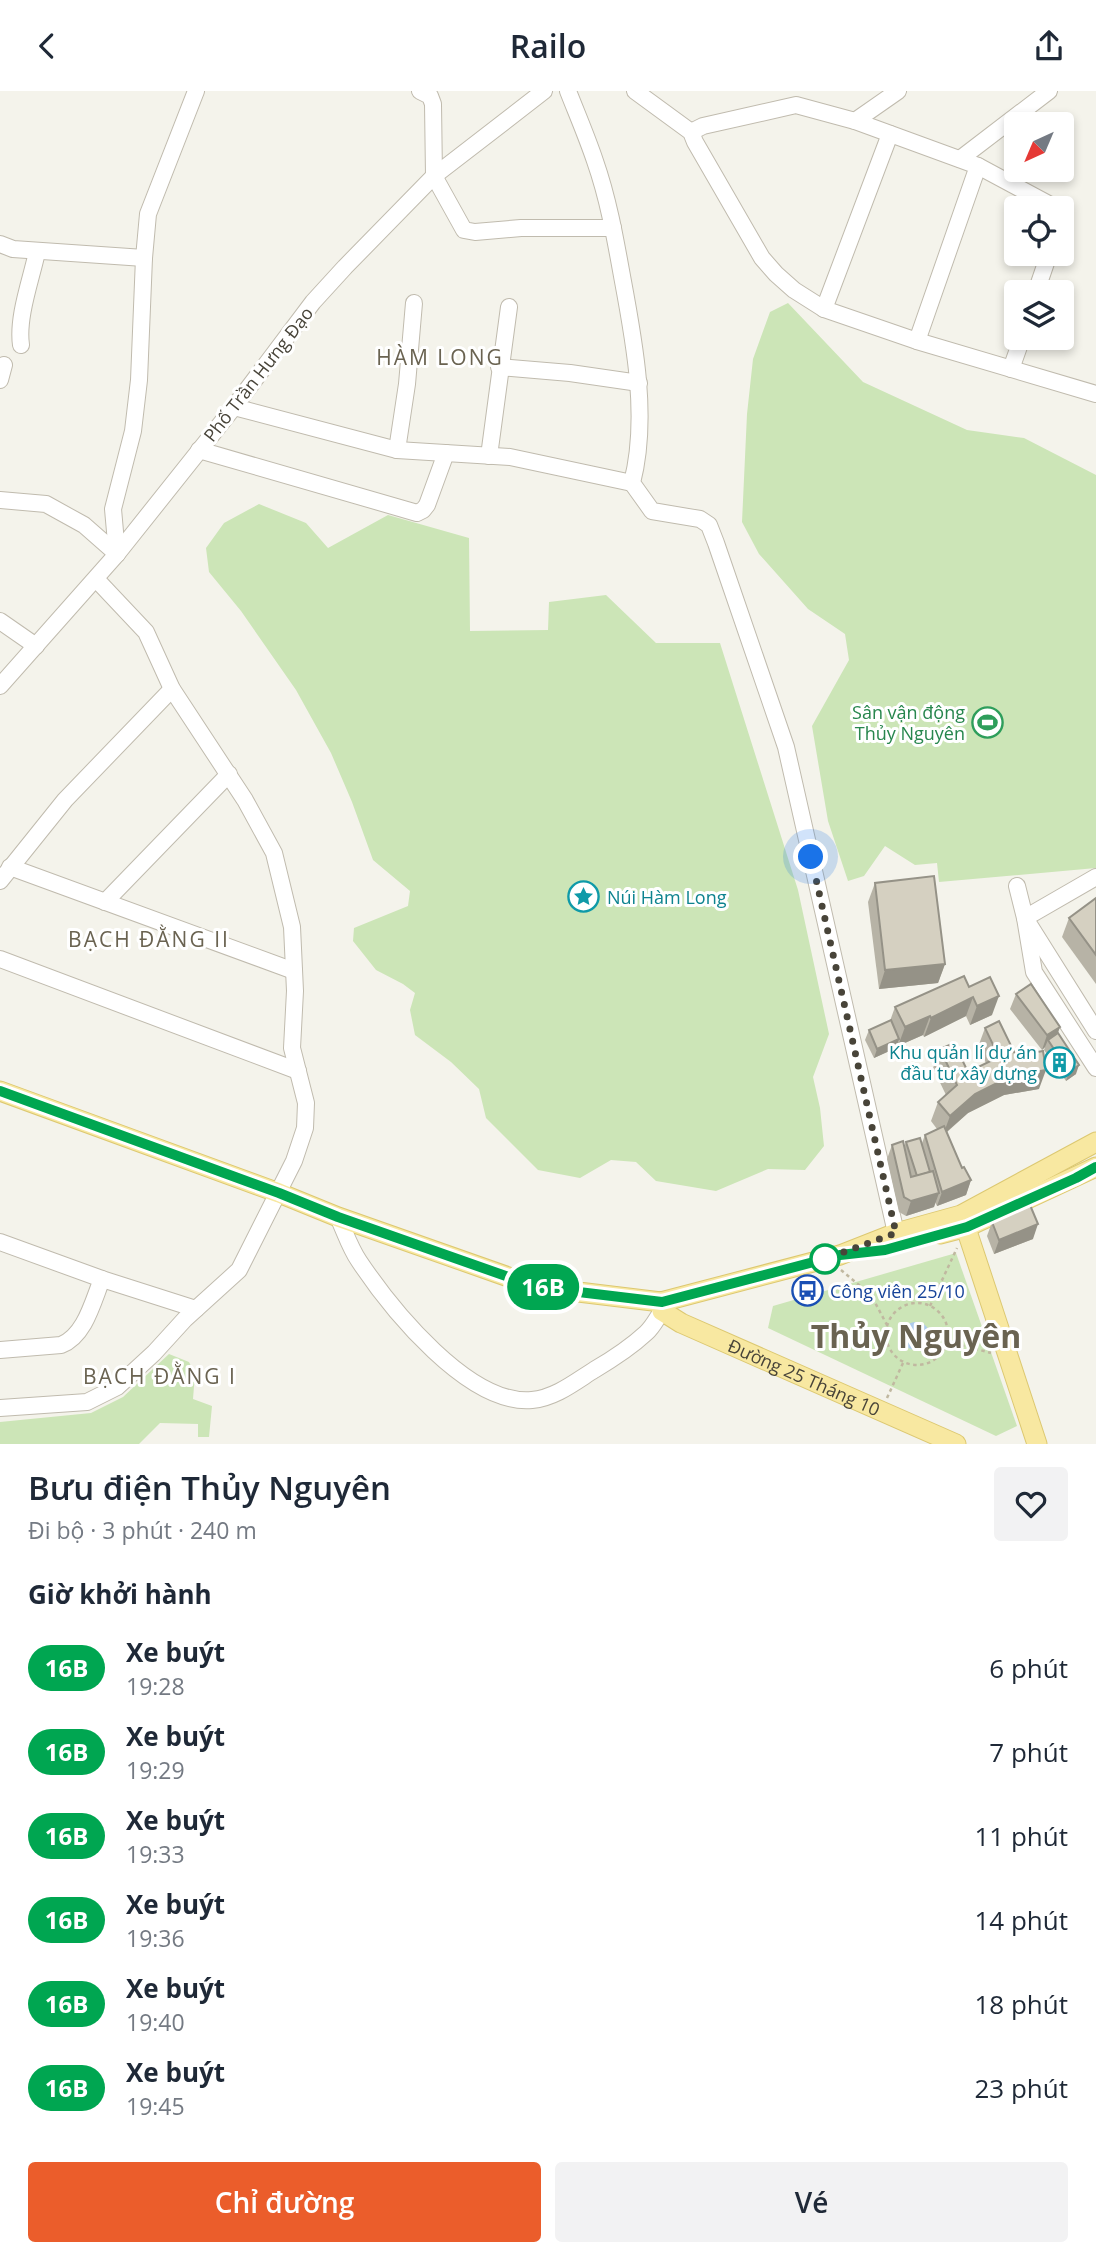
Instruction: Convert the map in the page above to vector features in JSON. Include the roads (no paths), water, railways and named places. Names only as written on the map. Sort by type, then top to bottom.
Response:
[{"type":"main road","points":[[0,1091],[338,1217],[537,1287],[662,1307],[833,1257],[896,1233],[964,1221],[1096,1142]]},
{"type":"main road","points":[[833,1257],[885,1250],[1096,1167]]},
{"type":"main road","points":[[964,1221],[1037,1444]]},
{"type":"main road","name":"Đường 25 Tháng 10","points":[[662,1307],[681,1323],[956,1444]]},
{"type":"street","points":[[117,554],[113,509],[133,431],[139,380],[148,214],[196,91]]},
{"type":"street","points":[[420,91],[430,96],[433,104],[434,176],[467,231],[613,228]]},
{"type":"street","name":"Phố Trần Hưng Đạo","points":[[0,686],[117,554],[234,407],[313,302],[434,176],[544,91]]},
{"type":"street","points":[[568,91],[596,162],[613,228],[639,383],[636,457],[632,483]]},
{"type":"street","points":[[635,91],[691,132],[762,258],[794,290],[824,309],[917,341],[1096,394]]},
{"type":"street","points":[[960,159],[1049,91]]},
{"type":"street","points":[[855,121],[895,92]]},
{"type":"street","points":[[691,132],[703,126],[796,105],[855,121],[960,159],[1034,196]]},
{"type":"street","points":[[824,309],[890,134]]},
{"type":"street","points":[[917,341],[978,166]]},
{"type":"street","points":[[0,244],[13,250],[144,258]]},
{"type":"street","points":[[21,345],[21,321],[37,251]]},
{"type":"street","points":[[397,450],[407,384],[414,303]]},
{"type":"street","points":[[489,456],[509,307]]},
{"type":"street","points":[[1011,369],[1017,350]]},
{"type":"street","points":[[499,367],[570,373],[639,383]]},
{"type":"street","points":[[234,407],[397,450],[510,457],[632,483],[652,511],[701,519],[709,525],[786,747],[896,1233]]},
{"type":"street","points":[[200,450],[417,513],[425,508],[446,453]]},
{"type":"street","points":[[0,500],[46,504],[84,525],[117,554]]},
{"type":"street","points":[[0,1408],[87,1402],[117,1387],[239,1271],[294,1161],[305,1128],[306,1103],[292,1048],[295,991],[292,927],[274,853],[229,774],[172,689],[146,632],[96,579]]},
{"type":"street","points":[[0,621],[36,646]]},
{"type":"street","points":[[0,881],[65,800],[172,689]]},
{"type":"street","points":[[105,902],[229,774]]},
{"type":"street","points":[[10,867],[294,971]]},
{"type":"street","points":[[1025,918],[1096,877]]},
{"type":"street","points":[[1017,886],[1034,972],[1096,1068]]},
{"type":"street","points":[[1025,918],[1096,1031]]},
{"type":"street","points":[[0,959],[298,1071]]},
{"type":"street","points":[[1066,1023],[1084,1011]]},
{"type":"street","points":[[338,1217],[358,1260],[430,1349],[460,1373],[503,1397],[532,1400],[548,1397],[565,1388],[606,1363],[648,1332],[662,1307]]},
{"type":"street","points":[[0,1242],[196,1309]]},
{"type":"street","points":[[0,1350],[61,1345],[67,1342],[81,1328],[102,1279]]},
{"type":"water","points":[[916,1322],[926,1326],[930,1336],[926,1346],[916,1350],[906,1346],[902,1336],[906,1326]]},
{"type":"place","name":"Sân vận động Thủy Nguyên","points":[[988,722]]},
{"type":"place","name":"Núi Hàm Long","points":[[584,897]]},
{"type":"place","name":"Khu quản lí dự án đầu tư xây dựng","points":[[1060,1062]]},
{"type":"place","name":"Công viên 25/10","points":[[807,1291]]},
{"type":"district","name":"HÀM LONG","points":[[440,357]]},
{"type":"district","name":"BẠCH ĐẰNG II","points":[[149,939]]},
{"type":"district","name":"Thủy Nguyên","points":[[916,1335]]},
{"type":"district","name":"BẠCH ĐẰNG I","points":[[160,1376]]}]
